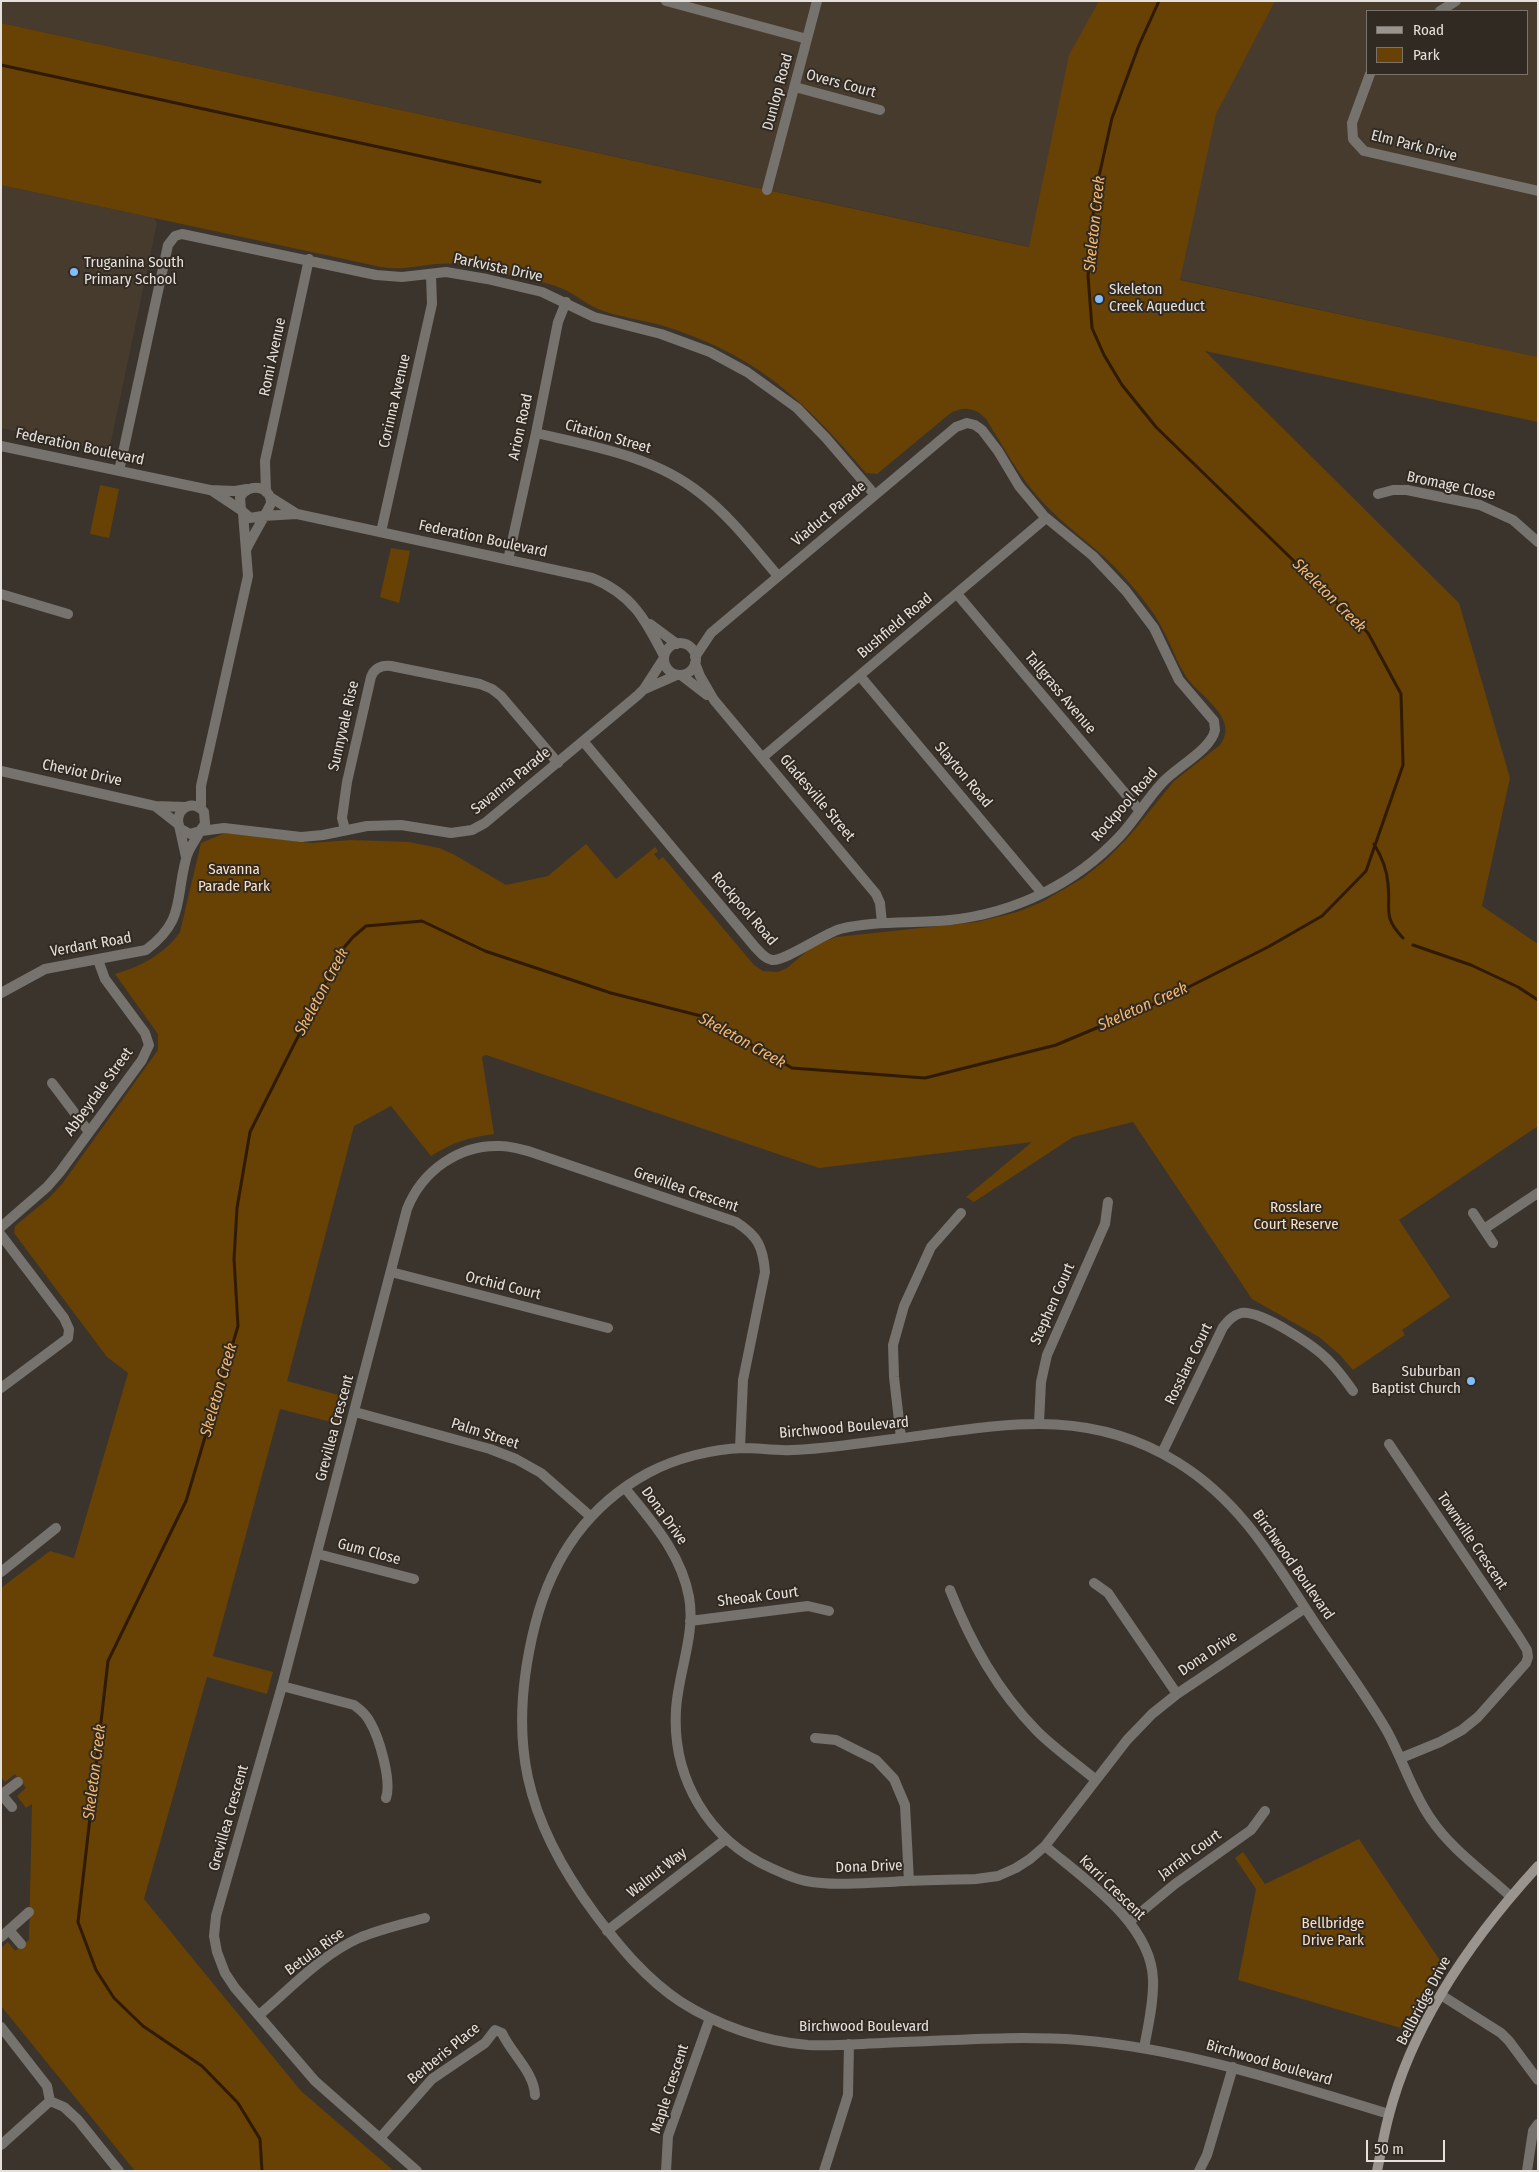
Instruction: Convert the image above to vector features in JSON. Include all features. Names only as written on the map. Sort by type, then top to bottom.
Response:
[{"type":"street","points":[[666,1],[807,39]]},
{"type":"street","name":"Dunlop Road","points":[[767,190],[817,1]]},
{"type":"street","points":[[1442,10],[1456,1]]},
{"type":"street","name":"Elm Park Drive","points":[[1370,75],[1352,123],[1353,139],[1364,151],[1538,191]]},
{"type":"street","name":"Overs Court","points":[[795,87],[880,110]]},
{"type":"street","name":"Parkvista Drive","points":[[119,471],[170,241],[175,236],[188,234],[390,277],[431,275],[446,272],[487,279],[542,292],[601,319],[638,327],[691,344],[747,372],[797,408],[876,495]]},
{"type":"street","name":"Romi Avenue","points":[[268,495],[265,461],[309,260]]},
{"type":"street","name":"Corinna Avenue","points":[[381,532],[432,304],[431,275]]},
{"type":"street","name":"Arion Road","points":[[508,560],[558,322],[566,302]]},
{"type":"street","name":"Viaduct Parade","points":[[695,660],[711,633],[956,427],[961,424],[969,424]]},
{"type":"street","name":"Rockpool Road","points":[[583,741],[766,958],[773,961],[786,958],[810,942],[840,929],[882,923],[966,918],[1000,910],[1061,884],[1093,863],[1120,836],[1165,780],[1210,741],[1215,733],[1215,723],[1178,680],[1154,628],[1126,591],[1093,556],[1046,518],[1019,486],[998,451],[982,430],[969,424]]},
{"type":"street","name":"Citation Street","points":[[536,433],[644,462],[679,480],[699,492],[719,510],[778,576]]},
{"type":"street","name":"Federation Boulevard","points":[[1,446],[210,490],[236,491],[247,489]]},
{"type":"street","name":"Romi Avenue","points":[[247,489],[265,461]]},
{"type":"street","points":[[201,786],[178,815],[179,826],[190,834],[201,831],[206,824],[201,786],[248,576],[240,496],[247,489],[257,487],[268,495],[270,508],[263,516],[246,548]]},
{"type":"street","name":"Federation Boulevard","points":[[210,490],[242,511]]},
{"type":"street","name":"Bromage Close","points":[[1378,494],[1393,490],[1407,490],[1480,505],[1513,520],[1538,542]]},
{"type":"street","name":"Federation Boulevard","points":[[268,495],[297,514]]},
{"type":"street","points":[[242,511],[252,518],[263,516]]},
{"type":"street","name":"Federation Boulevard","points":[[263,516],[297,514],[592,578],[605,583],[626,598],[647,622],[679,644]]},
{"type":"street","name":"Bushfield Road","points":[[763,756],[1046,518]]},
{"type":"street","points":[[1,594],[68,614]]},
{"type":"street","name":"Tallgrass Avenue","points":[[957,594],[1140,811]]},
{"type":"street","name":"Federation Boulevard","points":[[647,622],[664,657]]},
{"type":"street","name":"Viaduct Parade","points":[[679,644],[711,633]]},
{"type":"street","points":[[679,644],[691,648],[695,660],[690,671],[679,675],[667,669],[664,657],[669,648],[679,644]]},
{"type":"street","name":"Savanna Parade","points":[[201,831],[224,828],[301,837],[323,835],[367,826],[401,825],[451,833],[472,830],[485,823],[644,689],[664,657]]},
{"type":"street","name":"Gladesville Street","points":[[695,660],[700,676],[714,700],[763,756],[876,894],[880,904],[882,923]]},
{"type":"street","name":"Sunnyvale Rise","points":[[345,829],[342,818],[347,782],[371,677],[373,672],[382,666],[391,666],[480,684],[492,689],[501,696],[558,763]]},
{"type":"street","name":"Savanna Parade","points":[[644,689],[679,675]]},
{"type":"street","name":"Gladesville Street","points":[[679,675],[714,700]]},
{"type":"street","name":"Slayton Road","points":[[860,676],[1042,893]]},
{"type":"street","name":"Cheviot Drive","points":[[1,771],[156,806],[187,806]]},
{"type":"street","points":[[187,806],[194,805],[203,812]]},
{"type":"street","name":"Cheviot Drive","points":[[156,806],[179,826]]},
{"type":"street","name":"Savanna Parade","points":[[203,812],[224,828]]},
{"type":"street","name":"Verdant Road","points":[[179,826],[186,857]]},
{"type":"street","name":"Verdant Road","points":[[1,993],[45,969],[146,950],[166,934],[175,917],[186,857],[201,831]]},
{"type":"street","name":"Abbeydale Street","points":[[1,1227],[47,1187],[142,1060],[149,1045],[146,1033],[105,979],[98,960]]},
{"type":"street","points":[[52,1083],[89,1132]]},
{"type":"street","name":"Grevillea Crescent","points":[[417,2171],[315,2081],[235,1988],[225,1973],[217,1952],[214,1936],[216,1916],[318,1554],[407,1209],[421,1183],[448,1159],[463,1151],[478,1147],[501,1146],[528,1151],[736,1222],[748,1230],[757,1241],[764,1255],[765,1272],[743,1380],[740,1448]]},
{"type":"street","points":[[1484,1229],[1538,1193]]},
{"type":"street","name":"Stephen Court","points":[[1039,1423],[1041,1382],[1046,1355],[1106,1224],[1108,1202]]},
{"type":"street","points":[[901,1438],[894,1376],[893,1345],[904,1306],[931,1247],[961,1213]]},
{"type":"street","points":[[1472,1213],[1493,1243]]},
{"type":"street","points":[[1,1235],[64,1318],[69,1329],[68,1338],[1,1388]]},
{"type":"street","name":"Orchid Court","points":[[391,1272],[608,1328]]},
{"type":"street","name":"Rosslare Court","points":[[1162,1454],[1222,1327],[1234,1316],[1241,1313],[1255,1314],[1319,1351],[1330,1361],[1353,1391]]},
{"type":"street","name":"Palm Street","points":[[355,1412],[490,1449],[516,1458],[541,1473],[590,1516]]},
{"type":"street","name":"Birchwood Boulevard","points":[[1389,2114],[1233,2068],[1144,2048],[1075,2040],[1008,2039],[803,2045],[768,2038],[710,2018],[677,2000],[630,1958],[566,1873],[548,1840],[533,1800],[521,1731],[522,1700],[530,1647],[541,1600],[554,1568],[590,1516],[625,1488],[664,1465],[708,1453],[740,1448],[794,1450],[995,1426],[1039,1423],[1098,1429],[1129,1438],[1162,1454],[1199,1476],[1220,1493],[1247,1522],[1380,1720],[1401,1758],[1416,1796],[1442,1835],[1510,1896]]},
{"type":"street","name":"Townville Crescent","points":[[1389,1444],[1533,1657],[1478,1717],[1462,1730],[1440,1742],[1401,1758]]},
{"type":"street","name":"Dona Drive","points":[[625,1488],[675,1554],[684,1577],[689,1599],[690,1620],[676,1709],[676,1738],[681,1764],[690,1790],[701,1809],[726,1839],[756,1861],[804,1881],[832,1884],[976,1879],[998,1876],[1016,1868],[1045,1846],[1127,1740],[1177,1694],[1305,1608]]},
{"type":"street","points":[[1,1572],[56,1528]]},
{"type":"street","name":"Gum Close","points":[[318,1554],[414,1579]]},
{"type":"street","points":[[1094,1583],[1108,1593],[1177,1694]]},
{"type":"street","points":[[950,1590],[971,1640],[989,1672],[1014,1706],[1039,1733],[1096,1780]]},
{"type":"street","name":"Sheoak Court","points":[[690,1620],[808,1606],[829,1611]]},
{"type":"street","points":[[282,1686],[354,1705],[363,1711],[375,1730],[388,1781],[386,1798]]},
{"type":"street","points":[[815,1738],[836,1740],[876,1760],[894,1779],[905,1805],[909,1881]]},
{"type":"street","points":[[12,1807],[2,1794],[18,1782]]},
{"type":"street","name":"Jarrah Court","points":[[1129,1922],[1175,1884],[1251,1830],[1266,1811]]},
{"type":"street","name":"Walnut Way","points":[[608,1930],[726,1839]]},
{"type":"street","name":"Karri Crescent","points":[[1045,1846],[1094,1887],[1129,1922],[1147,1951],[1153,1979],[1144,2048]]},
{"type":"street","name":"Bellbridge Drive","points":[[1377,2171],[1389,2114],[1421,2031],[1471,1947],[1510,1896],[1538,1866]]},
{"type":"street","points":[[20,1944],[5,1934],[29,1912]]},
{"type":"street","name":"Betula Rise","points":[[259,2015],[344,1946],[360,1938],[425,1918]]},
{"type":"street","points":[[1441,1995],[1501,2033],[1538,2080]]},
{"type":"street","name":"Maple Crescent","points":[[666,2171],[668,2136],[710,2018]]},
{"type":"street","points":[[1,2027],[47,2086],[50,2101]]},
{"type":"street","name":"Berberis Place","points":[[380,2138],[432,2079],[485,2043],[495,2030],[502,2033],[531,2078],[535,2087],[535,2095]]},
{"type":"street","points":[[824,2171],[848,2095],[849,2044]]},
{"type":"street","points":[[1199,2171],[1207,2155],[1233,2068]]},
{"type":"street","points":[[1,2145],[50,2101]]},
{"type":"street","points":[[50,2101],[64,2107],[78,2120],[119,2171]]},
{"type":"street","points":[[1527,2171],[1533,2131],[1538,2124]]},
{"type":"shaded area","points":[[1,1],[1538,1],[1538,357],[1,23]]},
{"type":"shaded area","name":"Truganina South Primary School","points":[[1,185],[154,218],[157,223],[110,446],[104,451],[1,428]]},
{"type":"green space","points":[[1099,1],[1275,1],[1216,114],[1180,280],[1538,357],[1538,422],[1205,351],[1459,603],[1510,778],[1482,906],[1538,944],[1538,1126],[1399,1220],[1450,1297],[1402,1330],[1405,1335],[1353,1370],[1339,1354],[1319,1337],[1252,1299],[1133,1122],[1073,1137],[974,1202],[966,1197],[1032,1142],[819,1168],[486,1055],[482,1057],[494,1134],[461,1141],[431,1156],[391,1106],[354,1126],[287,1381],[346,1397],[339,1424],[280,1409],[213,1656],[273,1672],[267,1694],[207,1677],[144,1899],[301,2091],[394,2171],[135,2171],[1,2006],[1,1948],[8,1942],[15,1951],[29,1940],[32,1804],[26,1808],[17,1796],[26,1788],[15,1774],[5,1782],[1,1777],[1,1588],[50,1551],[74,1558],[128,1373],[107,1357],[14,1233],[15,1226],[49,1198],[62,1184],[158,1050],[158,1034],[115,974],[134,968],[151,959],[167,947],[180,932],[201,843],[225,833],[311,843],[351,840],[409,842],[439,848],[453,854],[506,885],[548,876],[586,844],[616,879],[655,847],[658,851],[654,854],[659,860],[663,857],[754,965],[763,971],[778,972],[787,968],[812,947],[836,937],[977,922],[1017,912],[1042,902],[1083,878],[1108,858],[1131,834],[1174,781],[1220,745],[1225,735],[1225,726],[1222,717],[1216,709],[1187,678],[1159,623],[1146,603],[1115,567],[1039,498],[1018,470],[986,419],[975,410],[962,409],[952,412],[877,474],[866,473],[804,406],[759,370],[707,342],[667,327],[603,311],[568,291],[557,287],[538,281],[456,264],[447,263],[400,268],[381,267],[1,185],[1,23],[1029,247],[1069,55]]},
{"type":"green space","points":[[100,485],[119,489],[109,538],[90,534]]},
{"type":"green space","points":[[391,548],[410,551],[399,603],[380,597]]},
{"type":"green space","name":"Bellbridge Drive Park","points":[[1359,1839],[1441,1962],[1404,2029],[1238,1980],[1256,1889],[1235,1858],[1243,1852],[1265,1884]]},
{"type":"waterway","name":"Skeleton Creek","points":[[262,2171],[260,2139],[238,2103],[202,2066],[143,2026],[114,1998],[96,1970],[78,1922],[108,1661],[186,1501],[238,1326],[234,1259],[237,1208],[250,1132],[341,951],[366,926],[422,921],[485,951],[611,993],[701,1016],[792,1068],[925,1078],[1056,1045],[1163,1000],[1268,947],[1322,916],[1366,871],[1403,765],[1401,694],[1368,633],[1156,427],[1122,385],[1104,355],[1092,328],[1088,276],[1095,194],[1112,118],[1139,45],[1159,1]]},
{"type":"waterway","points":[[1,65],[540,182]]},
{"type":"waterway","points":[[1374,844],[1382,858],[1387,873],[1390,918],[1392,924],[1403,938]]},
{"type":"waterway","points":[[1413,945],[1471,965],[1518,987],[1538,1000]]},
{"type":"place","name":"Truganina South Primary School","points":[[74,272]]},
{"type":"place","name":"Skeleton Creek Aqueduct","points":[[1099,299]]},
{"type":"place","name":"Suburban Baptist Church","points":[[1471,1381]]},
{"type":"park label","name":"Savanna Parade Park","points":[[234,878]]},
{"type":"park label","name":"Rosslare Court Reserve","points":[[1296,1216]]}]
